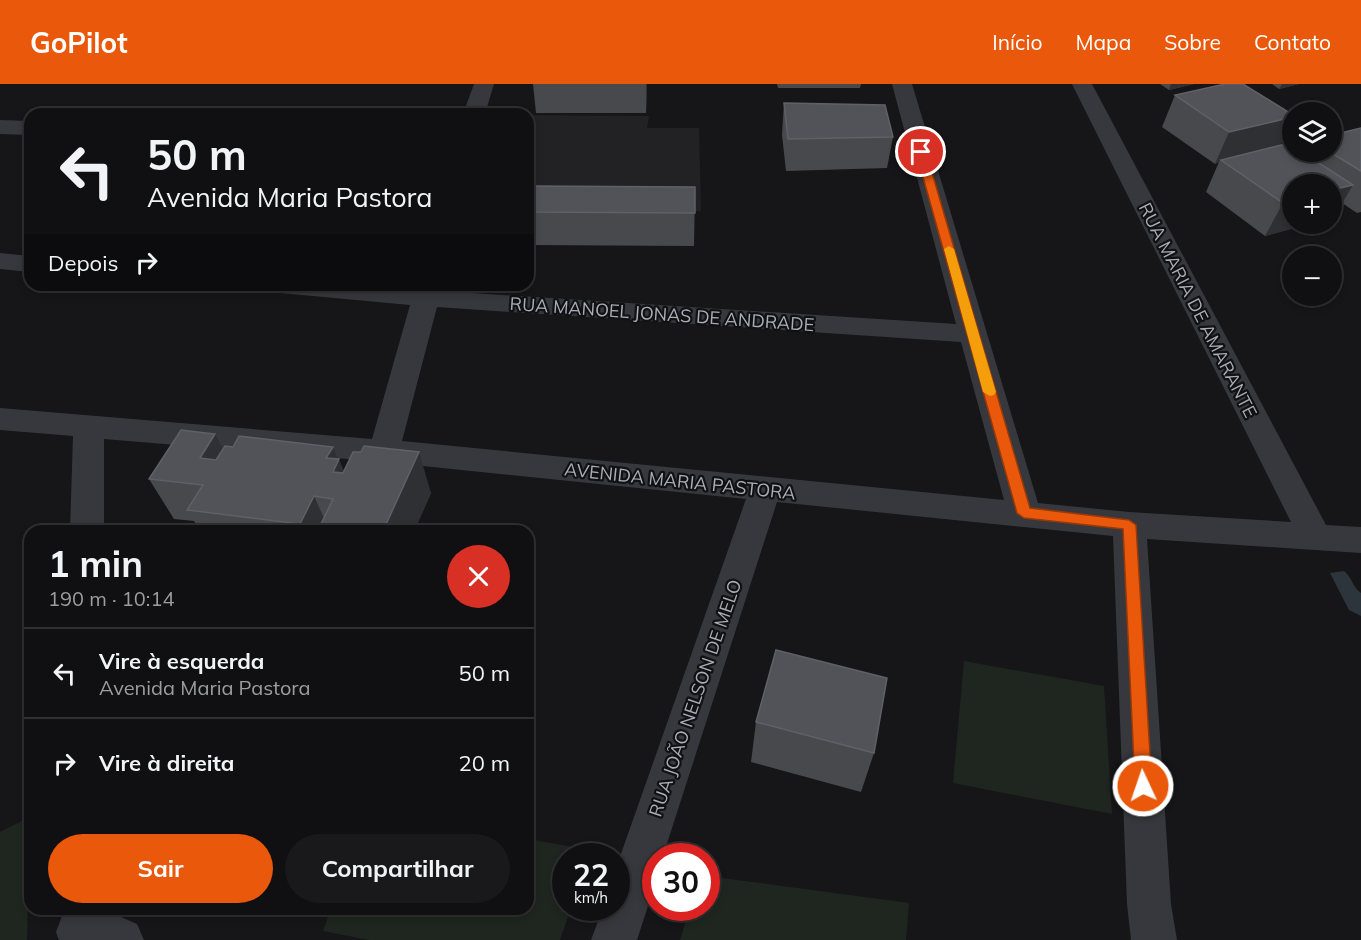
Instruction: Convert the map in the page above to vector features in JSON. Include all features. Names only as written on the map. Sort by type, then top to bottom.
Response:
[{"type":"street","points":[[476,108],[484,84]]},
{"type":"street","points":[[902,84],[1024,513]]},
{"type":"street","name":"RUA MARIA DE AMARANTE","points":[[1082,84],[1315,536]]},
{"type":"street","points":[[0,127],[24,128]]},
{"type":"street","name":"RUA MANOEL JONAS DE ANDRADE","points":[[406,291],[973,334]]},
{"type":"street","points":[[384,451],[427,292]]},
{"type":"street","name":"AVENIDA MARIA PASTORA","points":[[0,419],[384,451],[1129,525],[1361,540]]},
{"type":"street","points":[[87,525],[89,428]]},
{"type":"street","name":"RUA JOÃO NELSON DE MELO","points":[[614,940],[765,490]]},
{"type":"street","points":[[1129,525],[1149,904],[1154,940]]},
{"type":"street","points":[[78,927],[121,940]]},
{"type":"shaded area","points":[[534,115],[649,116],[647,128],[699,128],[701,211],[534,211]]},
{"type":"shaded area","points":[[1344,571],[1361,593],[1361,616],[1349,610],[1330,573]]},
{"type":"shaded area","points":[[964,661],[1104,686],[1112,814],[953,783]]},
{"type":"shaded area","points":[[24,820],[24,915],[28,915],[27,940],[0,940],[0,832]]},
{"type":"shaded area","points":[[534,840],[552,843],[552,921],[567,921],[560,940],[369,940],[323,931],[329,915],[534,915]]},
{"type":"shaded area","points":[[720,878],[909,903],[906,940],[680,940],[686,921],[720,921]]},
{"type":"building","points":[[1225,84],[1243,84],[1282,108],[1282,120],[1229,132],[1175,95]]},
{"type":"building","points":[[784,103],[885,105],[893,137],[788,139]]},
{"type":"building","points":[[1361,128],[1361,171],[1342,159],[1342,133]]},
{"type":"building","points":[[1282,145],[1282,162],[1317,162],[1336,174],[1282,174],[1282,202],[1221,160]]},
{"type":"building","points":[[1342,178],[1353,185],[1342,188]]},
{"type":"building","points":[[534,186],[695,187],[695,213],[534,212]]},
{"type":"building","points":[[181,430],[215,434],[200,458],[216,460],[225,446],[233,447],[239,436],[333,447],[326,458],[339,459],[333,472],[343,473],[353,452],[361,452],[364,446],[419,452],[386,525],[320,525],[333,499],[314,496],[300,524],[187,510],[203,485],[149,479]]},
{"type":"building","points":[[776,650],[887,678],[874,753],[756,722]]},
{"type":"slow traffic","points":[[949,249],[990,392]]},
{"type":"route","points":[[921,152],[1024,513],[1129,525],[1143,786]]}]
